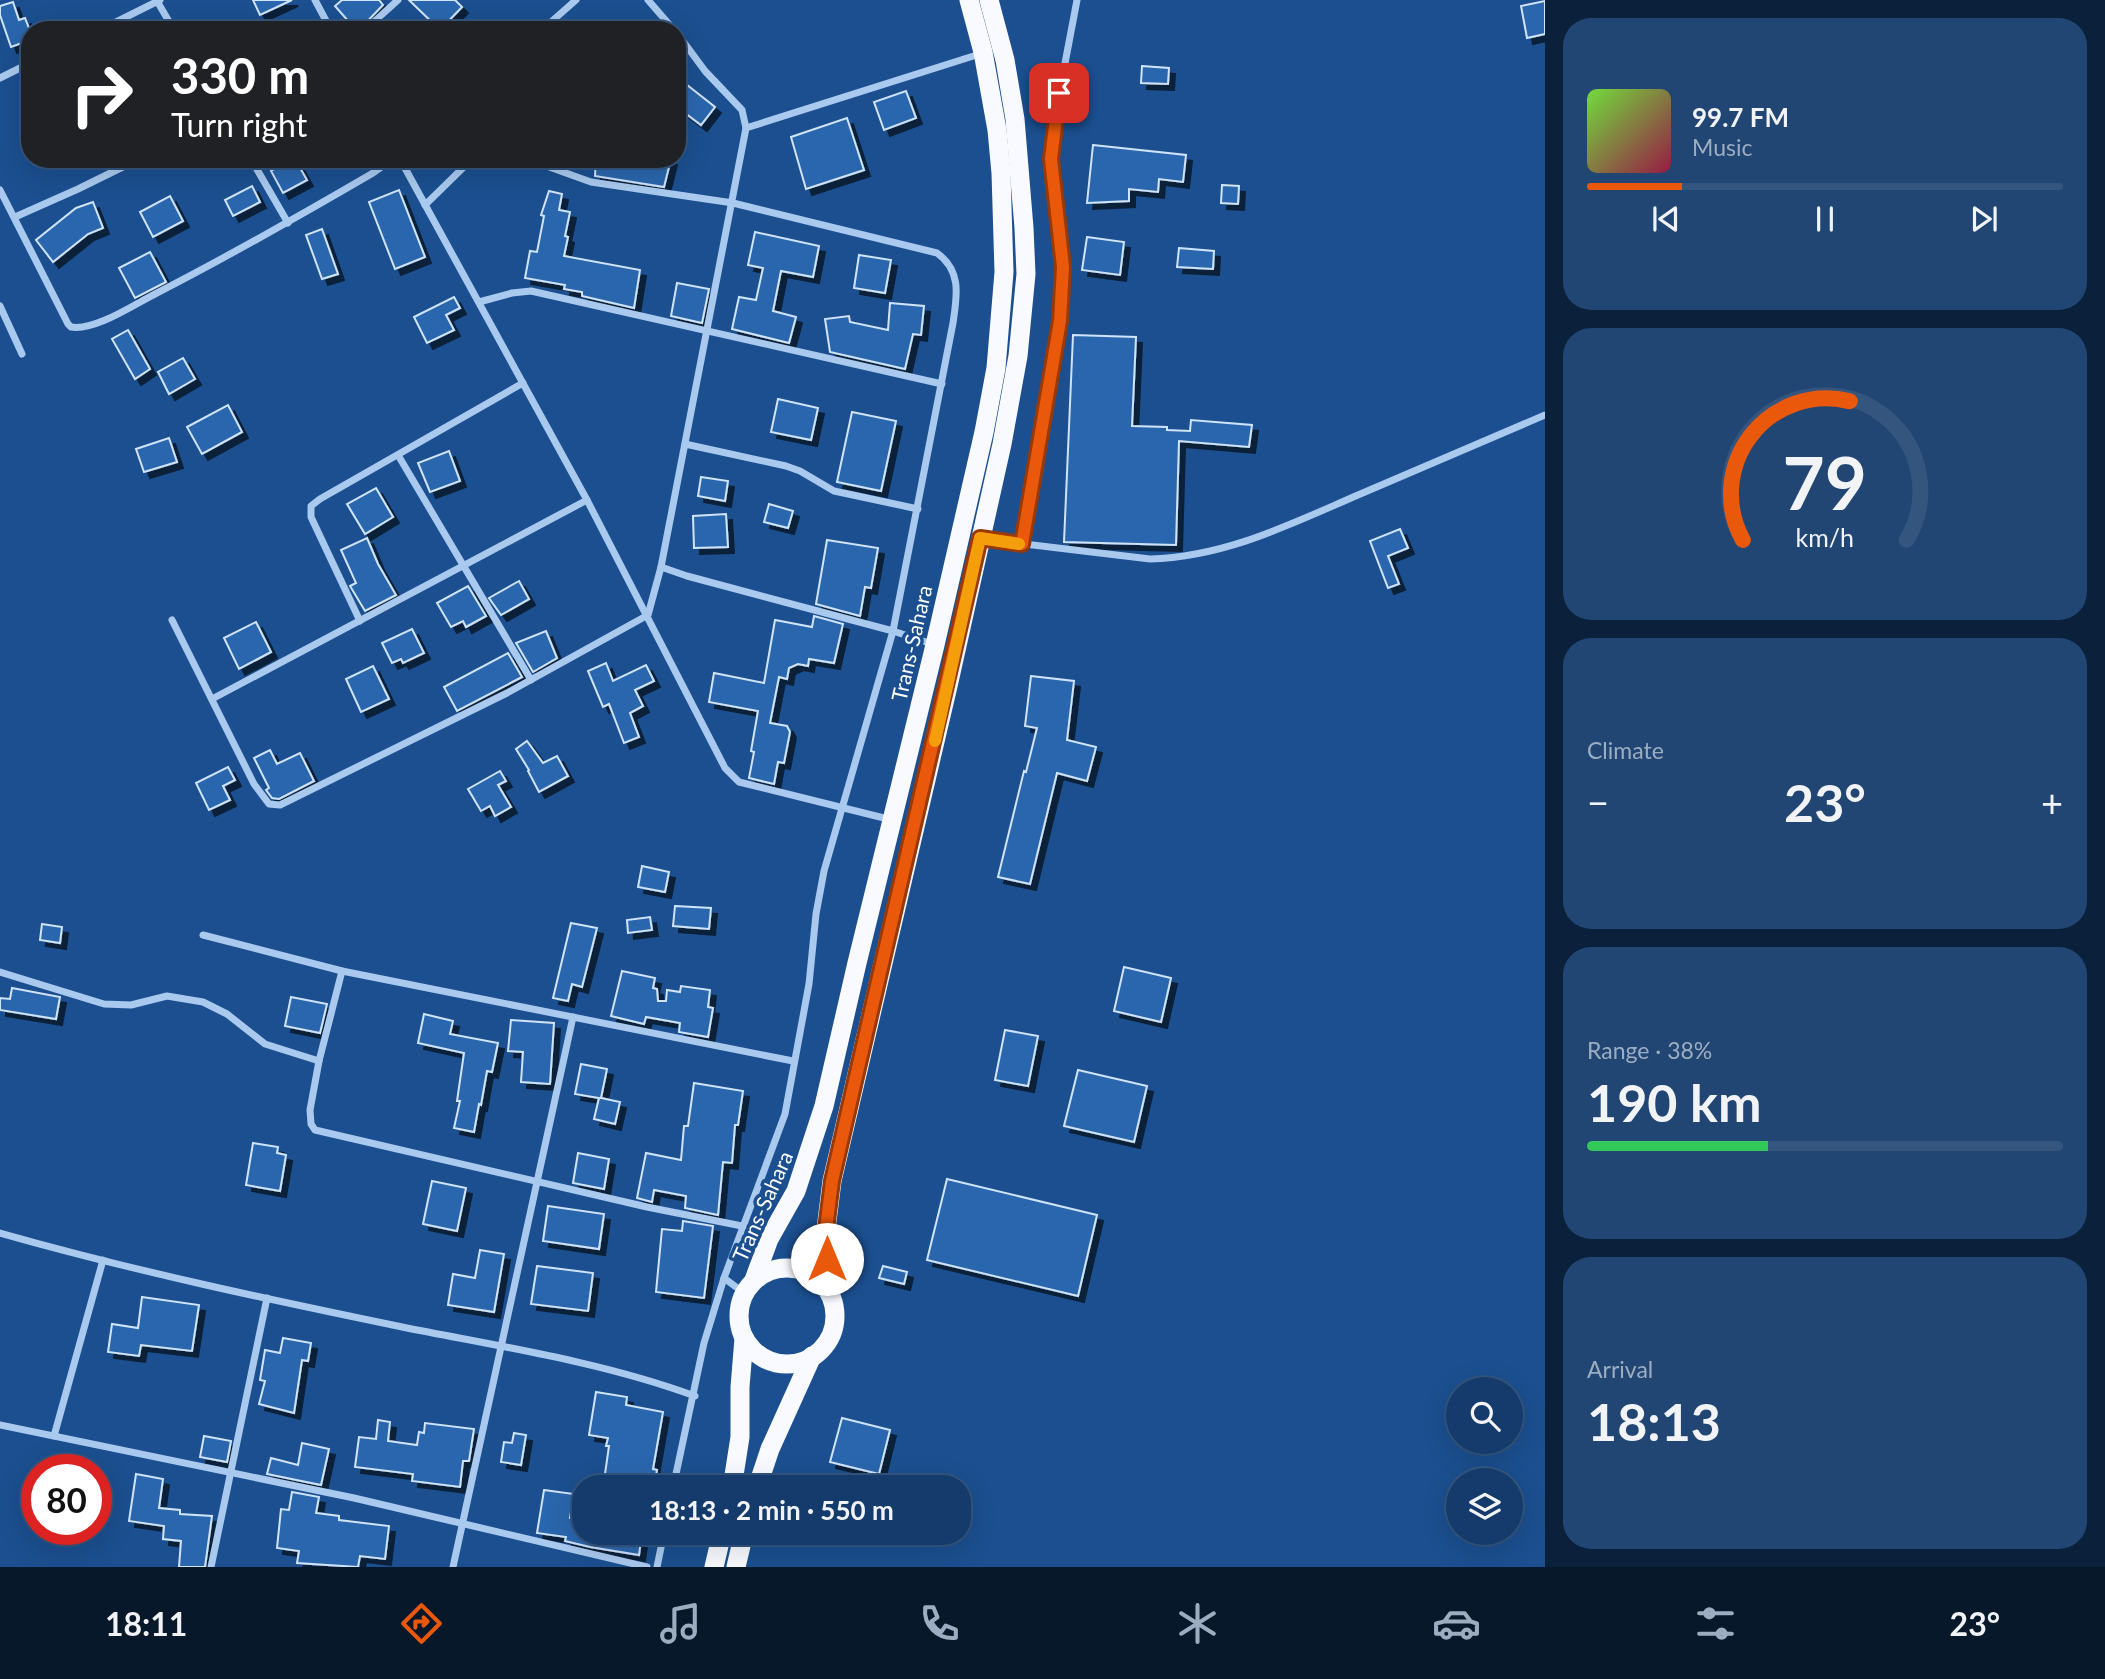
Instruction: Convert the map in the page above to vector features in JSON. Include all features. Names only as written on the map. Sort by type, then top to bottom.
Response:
[{"type":"highway","name":"Trans-Sahara","points":[[749,1286],[769,1239],[796,1191],[817,1132],[984,432],[999,344],[1004,272],[1001,173],[997,130],[983,52],[969,0]]},
{"type":"highway","points":[[828,1289],[826,1229],[832,1181],[1002,444],[1018,356],[1026,274],[1015,119],[989,0]]},
{"type":"highway","points":[[794,1268],[817,1277],[828,1289],[835,1305],[836,1322],[830,1339],[820,1352],[789,1364],[772,1362],[757,1354],[744,1338],[739,1309],[749,1286],[769,1271],[794,1268]]},
{"type":"highway","points":[[734,1475],[740,1437],[744,1338]]},
{"type":"highway","points":[[761,1475],[770,1449],[812,1356]]},
{"type":"highway","points":[[714,1567],[719,1545]]},
{"type":"highway","points":[[736,1567],[741,1545]]},
{"type":"street","points":[[315,0],[326,21]]},
{"type":"street","points":[[375,21],[398,0]]},
{"type":"street","points":[[552,21],[576,0]]},
{"type":"street","points":[[648,0],[667,21]]},
{"type":"street","points":[[1022,544],[1060,321],[1063,267],[1051,159],[1055,116],[1077,0]]},
{"type":"street","points":[[118,21],[158,1],[169,21]]},
{"type":"street","points":[[172,620],[254,784],[267,802],[277,806],[429,733],[648,615],[661,567],[746,128],[741,110],[694,59],[686,47]]},
{"type":"street","points":[[746,128],[983,52]]},
{"type":"street","points":[[0,78],[21,68]]},
{"type":"street","points":[[15,217],[120,168]]},
{"type":"street","points":[[256,168],[288,223]]},
{"type":"street","points":[[0,190],[68,324],[77,328],[103,320],[232,255],[378,168]]},
{"type":"street","points":[[405,168],[587,500],[733,779],[892,820]]},
{"type":"street","points":[[425,205],[463,168]]},
{"type":"street","points":[[552,168],[591,182],[733,203],[937,253],[946,259],[956,279],[957,290],[942,384],[893,631],[824,871],[816,914],[809,985],[782,1123],[742,1226],[704,1343],[695,1396],[676,1475]]},
{"type":"street","points":[[479,302],[531,291],[707,333],[942,384]]},
{"type":"street","points":[[0,306],[22,354]]},
{"type":"street","points":[[360,621],[310,510],[320,499],[523,383]]},
{"type":"street","points":[[980,538],[1150,559],[1207,553],[1259,538],[1545,415]]},
{"type":"street","points":[[685,444],[786,466],[834,491],[918,509]]},
{"type":"street","points":[[398,455],[531,680]]},
{"type":"street","points":[[212,699],[587,500]]},
{"type":"street","points":[[661,567],[935,645]]},
{"type":"street","points":[[203,935],[342,971],[793,1061]]},
{"type":"street","points":[[342,971],[319,1061],[310,1119],[315,1130],[360,1143],[742,1226]]},
{"type":"street","points":[[0,972],[104,1004],[131,1005],[167,996],[203,1002],[227,1014],[265,1044],[319,1061]]},
{"type":"street","points":[[453,1567],[573,1017]]},
{"type":"street","points":[[0,1233],[267,1298],[623,1372],[695,1396]]},
{"type":"street","points":[[54,1436],[103,1260]]},
{"type":"street","points":[[724,1278],[749,1286]]},
{"type":"street","points":[[211,1567],[267,1298]]},
{"type":"street","points":[[0,1424],[229,1471],[648,1567]]},
{"type":"street","points":[[657,1567],[662,1545]]},
{"type":"building","points":[[253,0],[292,0],[260,15]]},
{"type":"building","points":[[342,0],[379,0],[383,5],[368,21],[348,21],[335,6]]},
{"type":"building","points":[[409,0],[455,0],[462,7],[449,21],[431,21]]},
{"type":"building","points":[[1545,1],[1545,34],[1527,38],[1521,6]]},
{"type":"building","points":[[13,2],[19,20],[25,18],[26,21],[21,21],[21,43],[11,47],[0,15],[0,6]]},
{"type":"building","points":[[1142,66],[1169,68],[1168,84],[1141,83]]},
{"type":"building","points":[[686,84],[715,107],[701,125],[686,114]]},
{"type":"building","points":[[906,91],[916,118],[884,130],[874,102]]},
{"type":"building","points":[[847,118],[864,170],[806,189],[791,137]]},
{"type":"building","points":[[1093,145],[1186,155],[1183,182],[1159,179],[1158,192],[1129,189],[1129,201],[1087,203]]},
{"type":"building","points":[[276,168],[300,168],[307,180],[283,193],[271,171]]},
{"type":"building","points":[[595,168],[669,168],[664,187],[595,176]]},
{"type":"building","points":[[1222,185],[1239,186],[1238,204],[1221,203]]},
{"type":"building","points":[[252,186],[260,202],[233,216],[225,200]]},
{"type":"building","points":[[399,190],[425,257],[395,269],[369,202]]},
{"type":"building","points":[[549,191],[562,194],[559,210],[570,212],[564,256],[640,270],[634,308],[582,296],[582,292],[564,289],[565,285],[525,278],[530,251],[537,252],[544,216],[541,215]]},
{"type":"building","points":[[170,196],[183,221],[153,237],[140,212]]},
{"type":"building","points":[[93,202],[103,228],[88,234],[53,262],[36,240],[76,208]]},
{"type":"building","points":[[322,229],[338,274],[322,279],[306,235]]},
{"type":"building","points":[[755,232],[819,246],[813,277],[781,271],[773,311],[796,317],[789,343],[732,329],[739,297],[756,300],[763,268],[748,265]]},
{"type":"building","points":[[1087,237],[1124,242],[1120,275],[1082,270]]},
{"type":"building","points":[[1179,248],[1214,251],[1213,269],[1177,267]]},
{"type":"building","points":[[150,252],[166,282],[135,298],[119,268]]},
{"type":"building","points":[[859,255],[891,260],[885,293],[854,288]]},
{"type":"building","points":[[677,283],[709,289],[702,323],[671,316]]},
{"type":"building","points":[[454,297],[460,308],[446,315],[454,330],[427,343],[414,317]]},
{"type":"building","points":[[890,303],[924,306],[921,335],[913,334],[905,369],[830,352],[825,319],[849,316],[850,322],[888,330]]},
{"type":"building","points":[[128,330],[150,369],[135,379],[112,339]]},
{"type":"building","points":[[1073,335],[1136,337],[1132,426],[1190,431],[1191,420],[1252,425],[1249,447],[1179,441],[1176,545],[1064,542]]},
{"type":"building","points":[[183,358],[195,379],[169,394],[158,372]]},
{"type":"building","points":[[778,399],[818,408],[811,440],[771,432]]},
{"type":"building","points":[[228,405],[242,432],[202,454],[187,427]]},
{"type":"building","points":[[852,412],[896,421],[881,491],[837,482]]},
{"type":"building","points":[[169,438],[177,462],[144,472],[136,449]]},
{"type":"building","points":[[449,451],[460,481],[430,492],[418,463]]},
{"type":"building","points":[[701,477],[728,481],[725,501],[698,496]]},
{"type":"building","points":[[376,488],[393,517],[365,534],[347,504]]},
{"type":"building","points":[[769,504],[793,511],[788,528],[764,522]]},
{"type":"building","points":[[726,514],[728,547],[694,548],[693,516]]},
{"type":"building","points":[[1400,529],[1408,548],[1388,556],[1399,584],[1388,588],[1370,541]]},
{"type":"building","points":[[367,538],[396,595],[365,611],[350,586],[356,583],[341,550]]},
{"type":"building","points":[[827,540],[878,548],[871,588],[865,587],[860,616],[816,604]]},
{"type":"building","points":[[519,581],[529,599],[501,615],[489,598]]},
{"type":"building","points":[[468,586],[486,616],[466,627],[463,621],[451,627],[437,603]]},
{"type":"building","points":[[814,616],[843,624],[834,663],[809,659],[808,666],[798,664],[789,668],[787,679],[779,677],[770,723],[787,726],[790,732],[784,763],[778,762],[774,784],[749,778],[758,711],[709,702],[714,673],[764,683],[775,620],[812,627]]},
{"type":"building","points":[[256,622],[271,652],[239,669],[224,638]]},
{"type":"building","points":[[412,629],[424,653],[403,663],[401,659],[392,663],[382,643]]},
{"type":"building","points":[[546,631],[557,658],[533,672],[516,643]]},
{"type":"building","points":[[508,653],[522,677],[457,711],[444,687]]},
{"type":"building","points":[[606,663],[613,681],[646,665],[654,681],[635,690],[643,706],[630,713],[639,737],[624,743],[609,704],[603,707],[588,671]]},
{"type":"building","points":[[373,666],[389,699],[361,712],[346,679]]},
{"type":"building","points":[[1031,676],[1074,681],[1067,740],[1096,747],[1087,781],[1057,773],[1030,884],[998,877],[1037,728],[1025,726]]},
{"type":"building","points":[[527,741],[543,763],[557,756],[568,776],[539,792],[516,749]]},
{"type":"building","points":[[270,750],[277,764],[300,753],[314,781],[279,799],[272,798],[266,790],[269,788],[254,758]]},
{"type":"building","points":[[228,767],[235,780],[223,786],[230,800],[209,810],[196,783]]},
{"type":"building","points":[[500,771],[506,781],[498,785],[511,807],[495,816],[490,806],[481,811],[468,789]]},
{"type":"building","points":[[642,866],[669,872],[665,892],[638,887]]},
{"type":"building","points":[[675,906],[711,908],[709,929],[673,926]]},
{"type":"building","points":[[650,917],[652,930],[628,933],[627,920]]},
{"type":"building","points":[[571,923],[597,928],[582,987],[572,984],[568,1001],[553,998]]},
{"type":"building","points":[[42,924],[62,927],[60,943],[40,940]]},
{"type":"building","points":[[1124,967],[1171,978],[1161,1022],[1114,1011]]},
{"type":"building","points":[[622,971],[655,978],[653,988],[657,989],[658,1001],[666,1001],[667,990],[680,992],[681,986],[710,990],[708,1007],[713,1008],[708,1037],[679,1032],[680,1023],[646,1017],[644,1024],[611,1016]]},
{"type":"building","points":[[12,988],[60,997],[56,1019],[0,1010],[0,998],[10,999]]},
{"type":"building","points":[[291,997],[327,1004],[320,1033],[285,1026]]},
{"type":"building","points":[[424,1014],[453,1021],[450,1034],[498,1043],[492,1072],[487,1071],[474,1132],[454,1128],[460,1101],[457,1101],[464,1053],[418,1043]]},
{"type":"building","points":[[511,1020],[554,1023],[550,1084],[521,1082],[523,1052],[508,1051]]},
{"type":"building","points":[[1005,1030],[1038,1036],[1028,1086],[995,1080]]},
{"type":"building","points":[[581,1064],[607,1069],[601,1098],[620,1102],[615,1124],[594,1119],[599,1098],[575,1094]]},
{"type":"building","points":[[1078,1070],[1147,1086],[1134,1142],[1064,1126]]},
{"type":"building","points":[[694,1083],[743,1091],[738,1125],[735,1125],[732,1163],[723,1162],[718,1215],[685,1208],[686,1196],[654,1190],[652,1202],[637,1198],[646,1153],[681,1160],[684,1126],[688,1126]]},
{"type":"building","points":[[253,1143],[278,1147],[277,1153],[286,1155],[280,1191],[246,1185]]},
{"type":"building","points":[[578,1153],[609,1159],[604,1189],[573,1183]]},
{"type":"building","points":[[947,1179],[1097,1215],[1078,1296],[927,1260]]},
{"type":"building","points":[[432,1181],[466,1188],[457,1231],[423,1224]]},
{"type":"building","points":[[548,1206],[604,1214],[599,1249],[543,1241]]},
{"type":"building","points":[[683,1221],[713,1226],[704,1298],[656,1292],[662,1229],[682,1231]]},
{"type":"building","points":[[480,1250],[504,1254],[494,1312],[448,1305],[453,1274],[475,1278]]},
{"type":"building","points":[[537,1266],[593,1273],[588,1311],[531,1304]]},
{"type":"building","points":[[883,1266],[907,1272],[904,1284],[879,1278]]},
{"type":"building","points":[[142,1297],[199,1305],[192,1351],[141,1345],[139,1356],[108,1352],[112,1324],[138,1328]]},
{"type":"building","points":[[283,1338],[311,1343],[308,1361],[302,1360],[294,1413],[259,1404],[265,1381],[260,1380],[265,1350],[280,1353]]},
{"type":"building","points":[[596,1392],[627,1397],[626,1405],[663,1412],[653,1469],[657,1470],[656,1475],[605,1475],[608,1438],[589,1435]]},
{"type":"building","points":[[842,1418],[890,1430],[879,1474],[830,1462]]},
{"type":"building","points":[[378,1420],[390,1422],[388,1441],[417,1445],[419,1432],[424,1433],[425,1423],[474,1429],[469,1461],[463,1461],[460,1487],[412,1481],[413,1474],[355,1467],[359,1437],[376,1439]]},
{"type":"building","points":[[514,1433],[526,1435],[521,1465],[501,1462],[504,1442],[512,1443]]},
{"type":"building","points":[[204,1436],[231,1441],[227,1462],[200,1457]]},
{"type":"building","points":[[302,1443],[329,1449],[321,1485],[267,1474],[271,1458],[298,1465]]},
{"type":"building","points":[[136,1474],[163,1479],[159,1508],[180,1510],[180,1514],[212,1516],[205,1567],[179,1567],[181,1541],[163,1539],[164,1526],[129,1521]]},
{"type":"building","points":[[544,1490],[572,1494],[572,1543],[565,1541],[566,1537],[537,1533]]},
{"type":"building","points":[[292,1492],[319,1497],[316,1513],[339,1516],[339,1520],[389,1526],[385,1559],[360,1556],[358,1567],[297,1563],[299,1551],[277,1548],[281,1509],[289,1510]]},
{"type":"building","points":[[582,1545],[640,1545],[639,1555]]},
{"type":"slow traffic","points":[[935,741],[980,538],[1019,544]]},
{"type":"route","points":[[827,1259],[826,1229],[832,1181],[980,538],[1022,544],[1060,321],[1063,267],[1051,159],[1059,93]]}]
